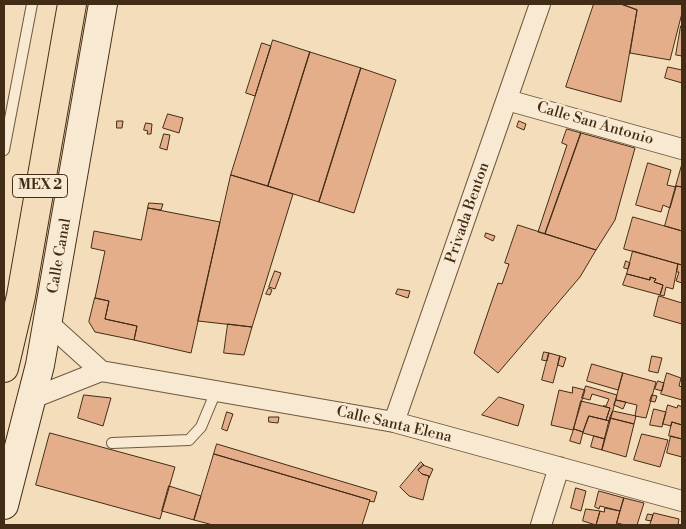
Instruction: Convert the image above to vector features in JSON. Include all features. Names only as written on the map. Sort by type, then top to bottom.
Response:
[{"type":"highway","name":"MEX 2","points":[[4,368],[21,296],[72,4]]},
{"type":"main road","name":"Calle Canal","points":[[4,506],[33,398],[48,323],[103,4]]},
{"type":"street","name":"Privada Benton","points":[[394,422],[540,4]]},
{"type":"street","name":"Calle San Antonio","points":[[507,100],[682,149]]},
{"type":"street","points":[[33,398],[101,371],[48,323]]},
{"type":"street","name":"Calle Santa Elena","points":[[101,371],[394,422],[682,501]]},
{"type":"street","points":[[541,525],[559,467]]},
{"type":"lane","points":[[4,150],[32,4]]},
{"type":"lane","points":[[112,443],[189,440],[201,427],[216,391]]},
{"type":"building","points":[[594,4],[621,4],[637,10],[621,102],[566,87]]},
{"type":"building","points":[[621,4],[682,4],[682,13],[670,60],[630,53],[637,10]]},
{"type":"building","points":[[682,26],[682,56],[676,55]]},
{"type":"building","points":[[273,40],[310,52],[268,186],[231,175]]},
{"type":"building","points":[[262,43],[271,46],[255,96],[246,93]]},
{"type":"building","points":[[310,52],[361,68],[319,202],[268,186]]},
{"type":"building","points":[[668,67],[682,70],[682,83],[665,78]]},
{"type":"building","points":[[361,68],[396,80],[354,213],[319,202]]},
{"type":"building","points":[[168,114],[183,118],[179,133],[163,128]]},
{"type":"building","points":[[117,121],[123,121],[122,128],[117,128]]},
{"type":"building","points":[[519,121],[526,124],[524,130],[517,127]]},
{"type":"building","points":[[146,123],[152,124],[151,134],[147,134],[148,131],[144,130]]},
{"type":"building","points":[[567,129],[581,133],[545,234],[538,232],[567,145],[562,143]]},
{"type":"building","points":[[581,133],[635,148],[615,220],[596,250],[545,234]]},
{"type":"building","points":[[164,134],[170,135],[167,150],[160,148]]},
{"type":"building","points":[[648,163],[671,170],[667,185],[676,187],[670,208],[663,205],[661,212],[636,205]]},
{"type":"building","points":[[682,164],[682,187],[676,186]]},
{"type":"building","points":[[231,175],[293,194],[252,327],[198,321]]},
{"type":"building","points":[[676,186],[682,187],[682,231],[665,226]]},
{"type":"building","points":[[149,203],[163,204],[161,210],[148,208]]},
{"type":"building","points":[[148,208],[220,222],[191,353],[134,340],[137,326],[105,319],[109,301],[95,298],[105,251],[91,248],[94,231],[141,240]]},
{"type":"building","points":[[633,217],[682,231],[682,265],[624,249]]},
{"type":"building","points":[[518,225],[596,250],[580,277],[498,373],[474,353],[498,283],[502,284],[509,264],[505,263]]},
{"type":"building","points":[[486,233],[495,236],[493,241],[485,237]]},
{"type":"building","points":[[633,251],[678,264],[673,289],[666,287],[664,296],[660,295],[663,285],[654,282],[656,279],[650,277],[650,280],[627,274]]},
{"type":"building","points":[[626,261],[630,263],[628,269],[624,268]]},
{"type":"building","points":[[678,264],[682,265],[682,283],[676,281],[679,272],[677,272]]},
{"type":"building","points":[[275,271],[281,273],[275,289],[269,287]]},
{"type":"building","points":[[627,274],[650,280],[650,277],[656,279],[654,282],[663,285],[660,295],[623,285]]},
{"type":"building","points":[[269,288],[272,290],[270,295],[266,294]]},
{"type":"building","points":[[398,289],[410,291],[408,298],[396,294]]},
{"type":"building","points":[[659,296],[682,303],[682,324],[654,316]]},
{"type":"building","points":[[95,298],[109,301],[105,319],[137,326],[134,340],[95,332],[89,322]]},
{"type":"building","points":[[228,324],[252,327],[244,355],[224,353]]},
{"type":"building","points":[[544,352],[549,353],[547,361],[542,360]]},
{"type":"building","points":[[549,353],[560,356],[553,383],[542,380]]},
{"type":"building","points":[[560,356],[566,358],[563,367],[558,365]]},
{"type":"building","points":[[652,356],[662,358],[658,373],[649,371]]},
{"type":"building","points":[[592,364],[623,373],[618,390],[587,381]]},
{"type":"building","points":[[623,373],[656,382],[646,418],[635,416],[637,405],[616,400]]},
{"type":"building","points":[[667,373],[681,378],[679,386],[682,387],[682,400],[661,394]]},
{"type":"building","points":[[658,381],[664,383],[662,391],[655,389]]},
{"type":"building","points":[[586,386],[617,395],[610,421],[606,420],[610,408],[603,406],[606,406],[609,399],[592,394],[590,400],[582,398]]},
{"type":"building","points":[[573,387],[585,390],[573,430],[551,425],[559,390],[572,393]]},
{"type":"building","points":[[84,395],[111,398],[103,426],[78,418]]},
{"type":"building","points":[[652,395],[657,396],[655,402],[650,401]]},
{"type":"building","points":[[499,397],[524,405],[518,426],[482,415]]},
{"type":"building","points":[[616,400],[626,402],[623,409],[614,405]]},
{"type":"building","points":[[581,401],[610,408],[606,420],[589,416],[583,432],[574,429]]},
{"type":"building","points":[[668,405],[677,408],[678,405],[682,407],[682,425],[672,422],[671,426],[663,424]]},
{"type":"building","points":[[654,409],[666,412],[662,427],[650,425]]},
{"type":"building","points":[[613,411],[636,416],[634,424],[610,418]]},
{"type":"building","points":[[227,412],[233,414],[227,431],[222,429]]},
{"type":"building","points":[[589,416],[610,421],[605,439],[583,433]]},
{"type":"building","points":[[269,417],[279,417],[278,423],[269,422]]},
{"type":"building","points":[[610,418],[634,424],[626,457],[602,450]]},
{"type":"building","points":[[672,422],[682,425],[682,439],[669,436]]},
{"type":"building","points":[[574,429],[583,432],[580,444],[570,441]]},
{"type":"building","points":[[50,433],[175,467],[160,519],[36,485]]},
{"type":"building","points":[[642,434],[668,440],[660,467],[634,460]]},
{"type":"building","points":[[594,436],[605,439],[602,450],[591,447]]},
{"type":"building","points":[[671,436],[682,439],[682,457],[667,453]]},
{"type":"building","points":[[217,444],[377,492],[374,502],[214,454]]},
{"type":"building","points":[[214,454],[370,500],[362,525],[213,525],[194,520]]},
{"type":"building","points":[[421,462],[424,465],[418,470],[422,474],[429,476],[423,500],[409,496],[400,487]]},
{"type":"building","points":[[423,465],[433,469],[429,478],[429,476],[422,474],[418,470]]},
{"type":"building","points":[[169,486],[201,496],[194,520],[162,511]]},
{"type":"building","points":[[576,488],[586,491],[581,511],[571,508]]},
{"type":"building","points":[[599,491],[624,498],[620,511],[600,506],[599,509],[595,507]]},
{"type":"building","points":[[624,498],[644,503],[637,525],[617,523]]},
{"type":"building","points":[[605,508],[620,511],[616,525],[596,525],[600,511],[604,512]]},
{"type":"building","points":[[586,509],[600,511],[596,525],[583,521]]},
{"type":"building","points":[[654,513],[679,519],[678,525],[650,525]]},
{"type":"building","points":[[648,514],[653,515],[651,521],[646,520]]}]
